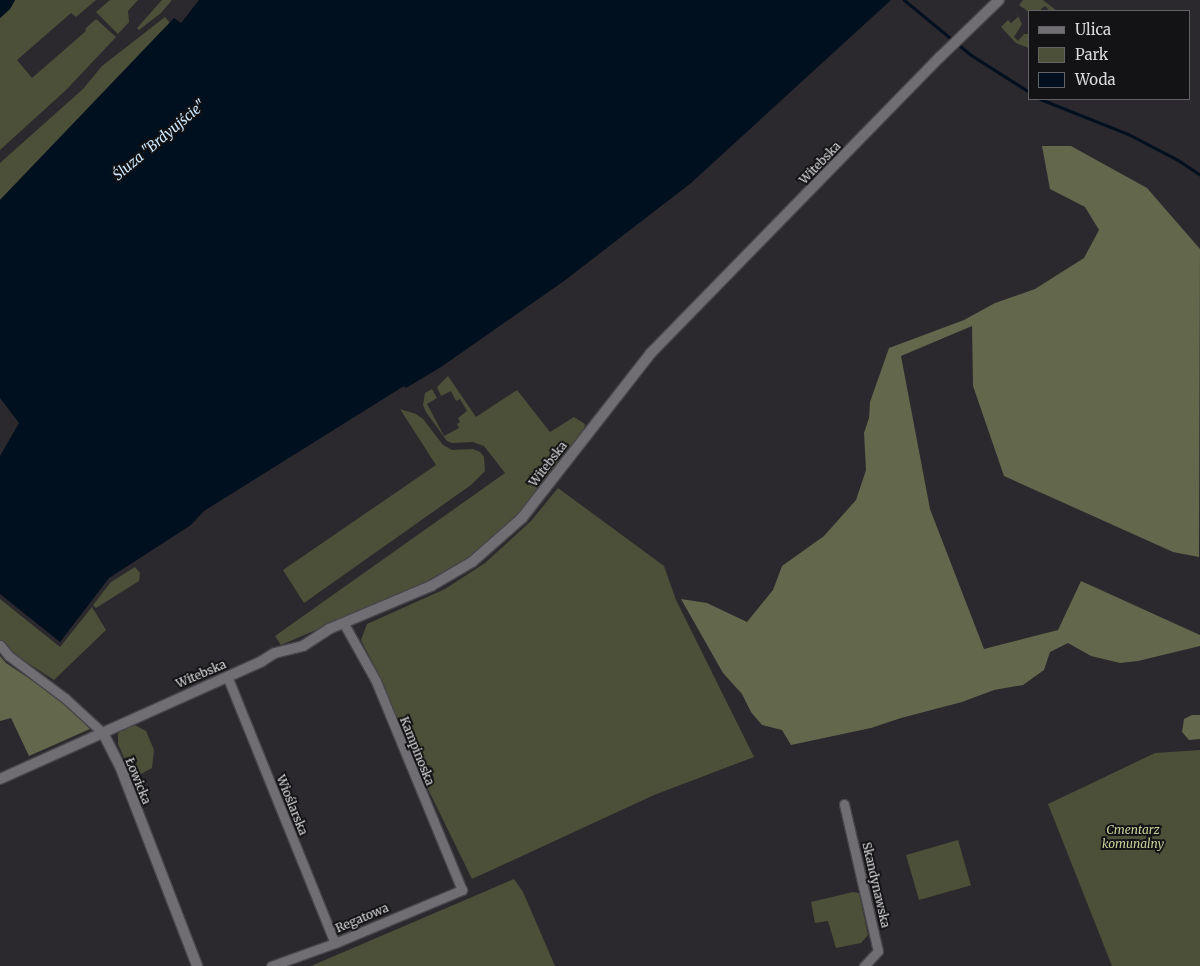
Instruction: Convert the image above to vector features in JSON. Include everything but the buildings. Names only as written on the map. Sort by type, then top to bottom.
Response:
[{"type":"street","name":"Witebska","points":[[0,779],[275,653],[303,646],[328,629],[344,624],[451,576],[472,562],[522,518],[651,353],[999,0]]},
{"type":"street","name":"Kampinoska","points":[[344,624],[376,681],[462,890]]},
{"type":"street","name":"Łowicka","points":[[0,645],[9,656],[64,698],[103,733],[120,766],[197,966]]},
{"type":"street","name":"Wioślarska","points":[[227,676],[335,943]]},
{"type":"street","name":"Skandynawska","points":[[844,804],[878,951],[864,966]]},
{"type":"street","name":"Regatowa","points":[[270,966],[335,943],[462,890]]},
{"type":"green space","points":[[15,0],[96,0],[76,17],[71,13],[17,60],[32,78],[86,31],[85,29],[96,19],[116,37],[66,90],[0,150],[0,18],[10,9]]},
{"type":"green space","points":[[110,0],[138,0],[128,11],[129,22],[118,34],[96,12]]},
{"type":"green space","points":[[162,0],[172,0],[161,13],[139,30],[137,28]]},
{"type":"green space","points":[[1023,0],[1043,0],[1056,10],[1049,10],[1045,6],[1040,10],[1028,11],[1019,5]]},
{"type":"green space","points":[[1015,10],[1022,24],[1014,37],[1018,41],[1024,34],[1028,34],[1028,48],[1016,43],[1001,27],[1008,20],[1011,23],[1018,17]]},
{"type":"green space","points":[[165,17],[170,23],[0,200],[0,163],[83,89],[102,66]]},
{"type":"green space","points":[[1042,146],[1071,146],[1147,188],[1200,249],[1199,557],[1173,552],[1004,476],[973,386],[972,326],[901,356],[930,509],[984,649],[1058,630],[1081,581],[1200,635],[1200,646],[1138,661],[1120,663],[1091,656],[1068,643],[1050,652],[1044,670],[1023,685],[994,690],[962,702],[871,728],[791,745],[782,730],[762,725],[751,712],[742,694],[723,673],[681,599],[707,603],[747,622],[773,590],[782,566],[824,536],[856,500],[866,470],[864,433],[869,418],[870,402],[889,348],[964,320],[995,303],[1035,289],[1084,258],[1099,230],[1085,207],[1050,189]]},
{"type":"green space","points":[[448,376],[476,417],[517,390],[550,432],[574,417],[585,424],[584,430],[518,514],[476,553],[420,585],[281,645],[275,636],[505,473],[484,446],[473,442],[452,443],[447,441],[426,412],[423,405],[425,393],[432,389],[437,398],[427,404],[444,436],[459,428],[457,424],[460,422],[458,418],[467,411],[460,399],[456,401],[451,391],[441,396],[437,387]]},
{"type":"green space","points":[[400,409],[416,414],[423,419],[443,445],[452,450],[473,449],[480,452],[484,457],[485,471],[471,485],[304,603],[283,570],[436,465]]},
{"type":"green space","points":[[558,488],[664,566],[676,600],[754,757],[654,795],[472,879],[425,783],[434,779],[430,765],[418,768],[381,679],[361,640],[367,624],[445,589],[485,563],[531,521]]},
{"type":"green space","points":[[135,567],[140,573],[139,581],[96,608],[93,605],[111,582]]},
{"type":"green space","points":[[0,599],[60,647],[92,607],[106,630],[54,680],[8,650],[0,640]]},
{"type":"green space","points":[[0,656],[6,663],[66,703],[90,729],[29,756],[11,718],[0,721]]},
{"type":"green space","points":[[1192,715],[1200,715],[1200,739],[1189,740],[1182,732],[1184,719]]},
{"type":"green space","points":[[133,724],[146,731],[154,750],[152,768],[141,774],[129,769],[118,744],[118,734],[122,729]]},
{"type":"green space","name":"Cmentarz komunalny","points":[[1200,750],[1200,966],[1112,966],[1048,804],[1155,753]]},
{"type":"green space","points":[[958,840],[971,885],[919,900],[906,855]]},
{"type":"green space","points":[[514,879],[523,892],[555,966],[311,966]]},
{"type":"green space","points":[[853,892],[859,893],[868,935],[861,943],[836,948],[828,921],[815,923],[811,902]]},
{"type":"water","points":[[0,0],[15,0],[10,9],[0,18]]},
{"type":"water","name":"Śluza \"Brdyujście\"","points":[[199,0],[891,0],[691,183],[564,281],[441,367],[406,388],[404,386],[204,511],[191,525],[109,578],[60,642],[0,594],[0,456],[19,423],[0,398],[0,200],[174,18],[181,23]]},
{"type":"waterway","points":[[904,0],[971,55],[1028,91]]},
{"type":"waterway","points":[[1043,100],[1128,134],[1178,160],[1200,175]]}]
